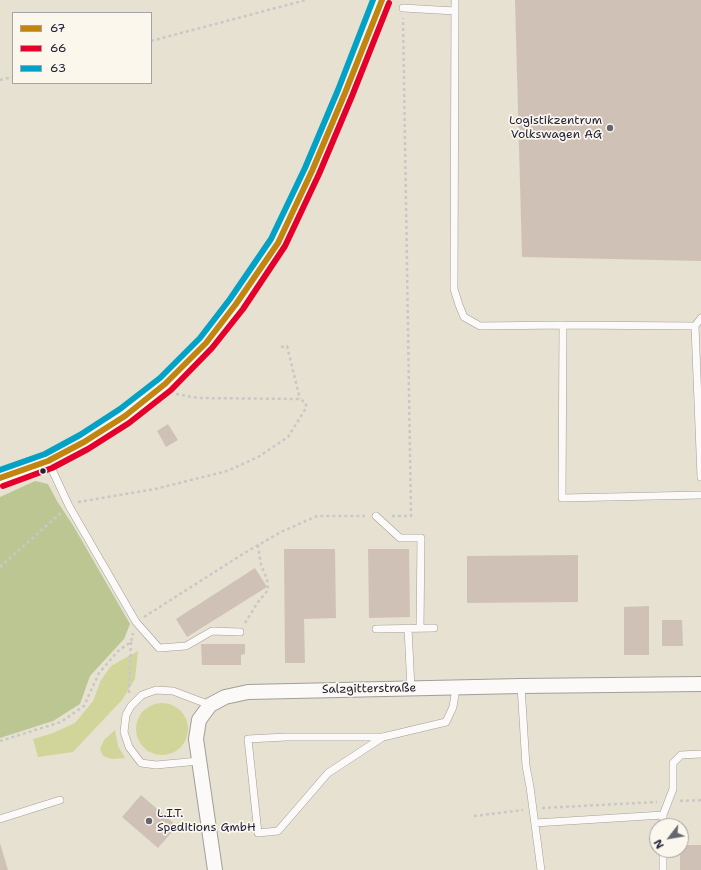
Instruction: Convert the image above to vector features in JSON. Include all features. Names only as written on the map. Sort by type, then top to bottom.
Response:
[{"type":"street","points":[[0,478],[48,461],[84,442],[125,416],[165,384],[206,343],[236,304],[278,243],[312,171],[346,93],[382,0]]},
{"type":"street","name":"Salzgitterstraße","points":[[215,870],[196,739],[199,720],[210,706],[225,697],[248,692],[701,684]]},
{"type":"lane","points":[[456,0],[454,289],[458,305],[464,317],[480,326],[695,326]]},
{"type":"lane","points":[[403,8],[455,11]]},
{"type":"lane","points":[[701,318],[695,326],[701,477]]},
{"type":"lane","points":[[563,326],[562,498],[701,495]]},
{"type":"lane","points":[[48,461],[69,506],[136,622],[159,648],[186,646],[212,631],[240,632]]},
{"type":"lane","points":[[376,516],[400,538],[421,538],[420,628]]},
{"type":"lane","points":[[408,628],[411,689]]},
{"type":"lane","points":[[376,629],[434,628]]},
{"type":"lane","points":[[521,686],[526,766],[541,870]]},
{"type":"lane","points":[[383,737],[328,773],[278,831],[258,832],[248,739],[286,737],[383,737],[446,722],[453,706],[456,688]]},
{"type":"lane","points":[[199,761],[156,765],[141,762],[129,748],[124,732],[126,715],[131,706],[142,695],[156,690],[173,691],[210,706]]},
{"type":"lane","points":[[535,823],[663,815],[673,790],[673,763],[681,755],[701,754]]},
{"type":"lane","points":[[0,819],[60,800]]},
{"type":"lane","points":[[663,858],[664,870]]},
{"type":"path","points":[[152,40],[306,0]]},
{"type":"path","points":[[131,706],[129,691],[131,642],[136,622],[258,545],[281,532],[317,516],[411,516],[403,8]]},
{"type":"path","points":[[0,80],[12,77]]},
{"type":"path","points":[[281,347],[287,346],[300,399]]},
{"type":"path","points":[[0,567],[73,502],[155,489],[227,471],[258,457],[288,437],[306,408],[306,403],[300,399],[198,398],[173,394],[165,384]]},
{"type":"path","points":[[240,632],[258,602],[268,590],[267,579],[261,565],[258,545]]},
{"type":"path","points":[[0,741],[62,722],[84,706],[99,673],[118,651],[131,642]]},
{"type":"path","points":[[474,816],[533,809],[701,800]]},
{"type":"green space","points":[[35,481],[48,484],[130,624],[124,639],[90,676],[80,704],[53,721],[0,738],[0,497]]},
{"type":"green space","points":[[138,651],[135,679],[122,700],[73,752],[38,757],[33,739],[53,733],[75,723],[93,701],[101,680],[111,666]]},
{"type":"green space","points":[[162,703],[176,707],[184,715],[188,729],[184,743],[176,751],[162,755],[148,751],[140,743],[136,729],[140,715],[148,707]]},
{"type":"green space","points":[[115,730],[118,746],[125,758],[111,759],[103,756],[100,749],[104,740]]},
{"type":"building","name":"Logistikzentrum Volkswagen AG","points":[[515,0],[701,0],[701,261],[522,257]]},
{"type":"building","points":[[168,424],[178,440],[166,447],[157,431]]},
{"type":"building","points":[[284,549],[335,549],[336,618],[304,619],[305,663],[285,663]]},
{"type":"building","points":[[368,549],[409,549],[410,617],[369,618]]},
{"type":"building","points":[[578,555],[578,602],[467,603],[467,556]]},
{"type":"building","points":[[255,568],[267,587],[187,637],[176,619]]},
{"type":"building","points":[[649,606],[649,655],[624,655],[624,607]]},
{"type":"building","points":[[662,620],[682,620],[683,646],[662,646]]},
{"type":"building","points":[[201,644],[245,644],[245,654],[241,655],[241,665],[202,665]]},
{"type":"building","name":"L.I.T. Speditions GmbH","points":[[141,795],[177,826],[158,848],[122,817]]},
{"type":"building","points":[[0,843],[8,870],[0,870]]},
{"type":"building","points":[[689,845],[701,845],[701,870],[680,870],[680,858],[689,858]]},
{"type":"transit line","name":"63","points":[[0,470],[45,454],[80,435],[120,409],[160,378],[200,338],[230,299],[271,239],[305,168],[338,90],[373,0]]},
{"type":"transit line","name":"67","points":[[0,478],[48,461],[84,442],[125,416],[165,384],[206,343],[236,304],[278,243],[312,171],[382,0]]},
{"type":"transit line","name":"66","points":[[3,486],[52,468],[88,449],[129,423],[171,390],[212,348],[243,309],[285,246],[319,174],[389,3]]},
{"type":"place","name":"Logistikzentrum Volkswagen AG","points":[[610,128]]},
{"type":"place","name":"L.I.T. Speditions GmbH","points":[[149,821]]}]
